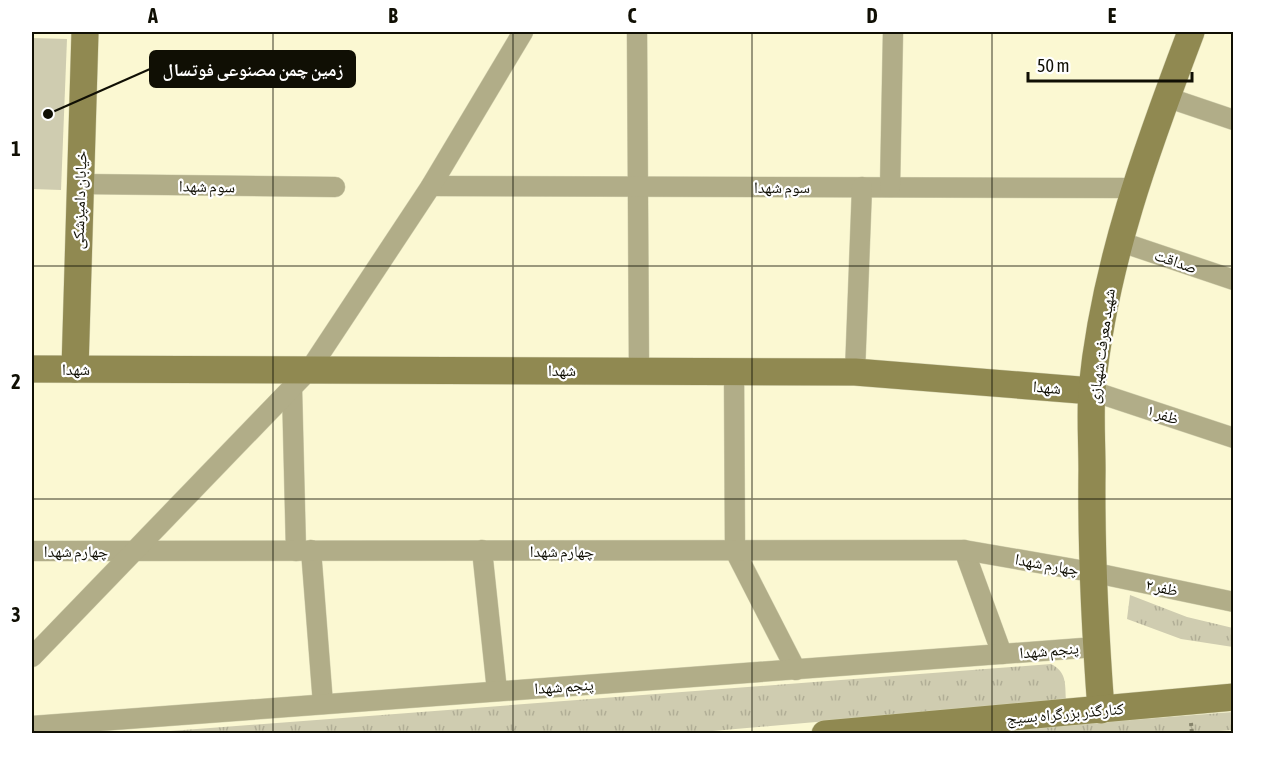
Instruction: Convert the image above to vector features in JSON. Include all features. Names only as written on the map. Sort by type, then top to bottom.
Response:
[{"type":"street","name":"خیابان دامپزشکی","points":[[75,369],[85,32]]},
{"type":"street","points":[[32,657],[132,551],[301,379],[431,186],[523,32]]},
{"type":"street","points":[[637,32],[639,371]]},
{"type":"street","points":[[890,187],[893,32]]},
{"type":"street","name":"شهید معرفت شهبازی","points":[[1101,710],[1091,572],[1092,390],[1102,318],[1118,241],[1134,188],[1191,32]]},
{"type":"street","points":[[1166,97],[1233,120]]},
{"type":"street","name":"سوم شهدا","points":[[80,184],[335,187]]},
{"type":"street","name":"سوم شهدا","points":[[431,186],[1134,188]]},
{"type":"street","points":[[855,372],[862,187]]},
{"type":"street","name":"صداقت","points":[[1118,241],[1233,280]]},
{"type":"street","name":"شهدا","points":[[32,369],[301,379],[639,371],[855,372],[1092,390]]},
{"type":"street","points":[[734,372],[735,551],[796,670]]},
{"type":"street","points":[[301,379],[303,551],[323,704]]},
{"type":"street","name":"ظفر ۱","points":[[1092,390],[1233,438]]},
{"type":"street","points":[[482,550],[497,691]]},
{"type":"street","points":[[964,550],[1002,654]]},
{"type":"street","name":"چهارم شهدا","points":[[32,551],[964,550],[1091,572]]},
{"type":"street","name":"ظفر ۲","points":[[1091,572],[1233,602]]},
{"type":"street","name":"پنجم شهدا","points":[[32,726],[1096,647]]},
{"type":"street","name":"کنارگذر بزرگراه بسیج","points":[[825,734],[1233,697]]},
{"type":"green space","points":[[32,38],[67,39],[61,190],[32,189]]},
{"type":"green space","points":[[1130,595],[1187,617],[1233,628],[1233,647],[1181,639],[1127,619]]},
{"type":"green space","points":[[1051,664],[1063,675],[1066,700],[690,733],[131,734]]},
{"type":"green space","points":[[1233,712],[1233,730],[1191,733],[954,734]]},
{"type":"place","name":"زمین چمن مصنوعی فوتسال","points":[[48,114]]}]
